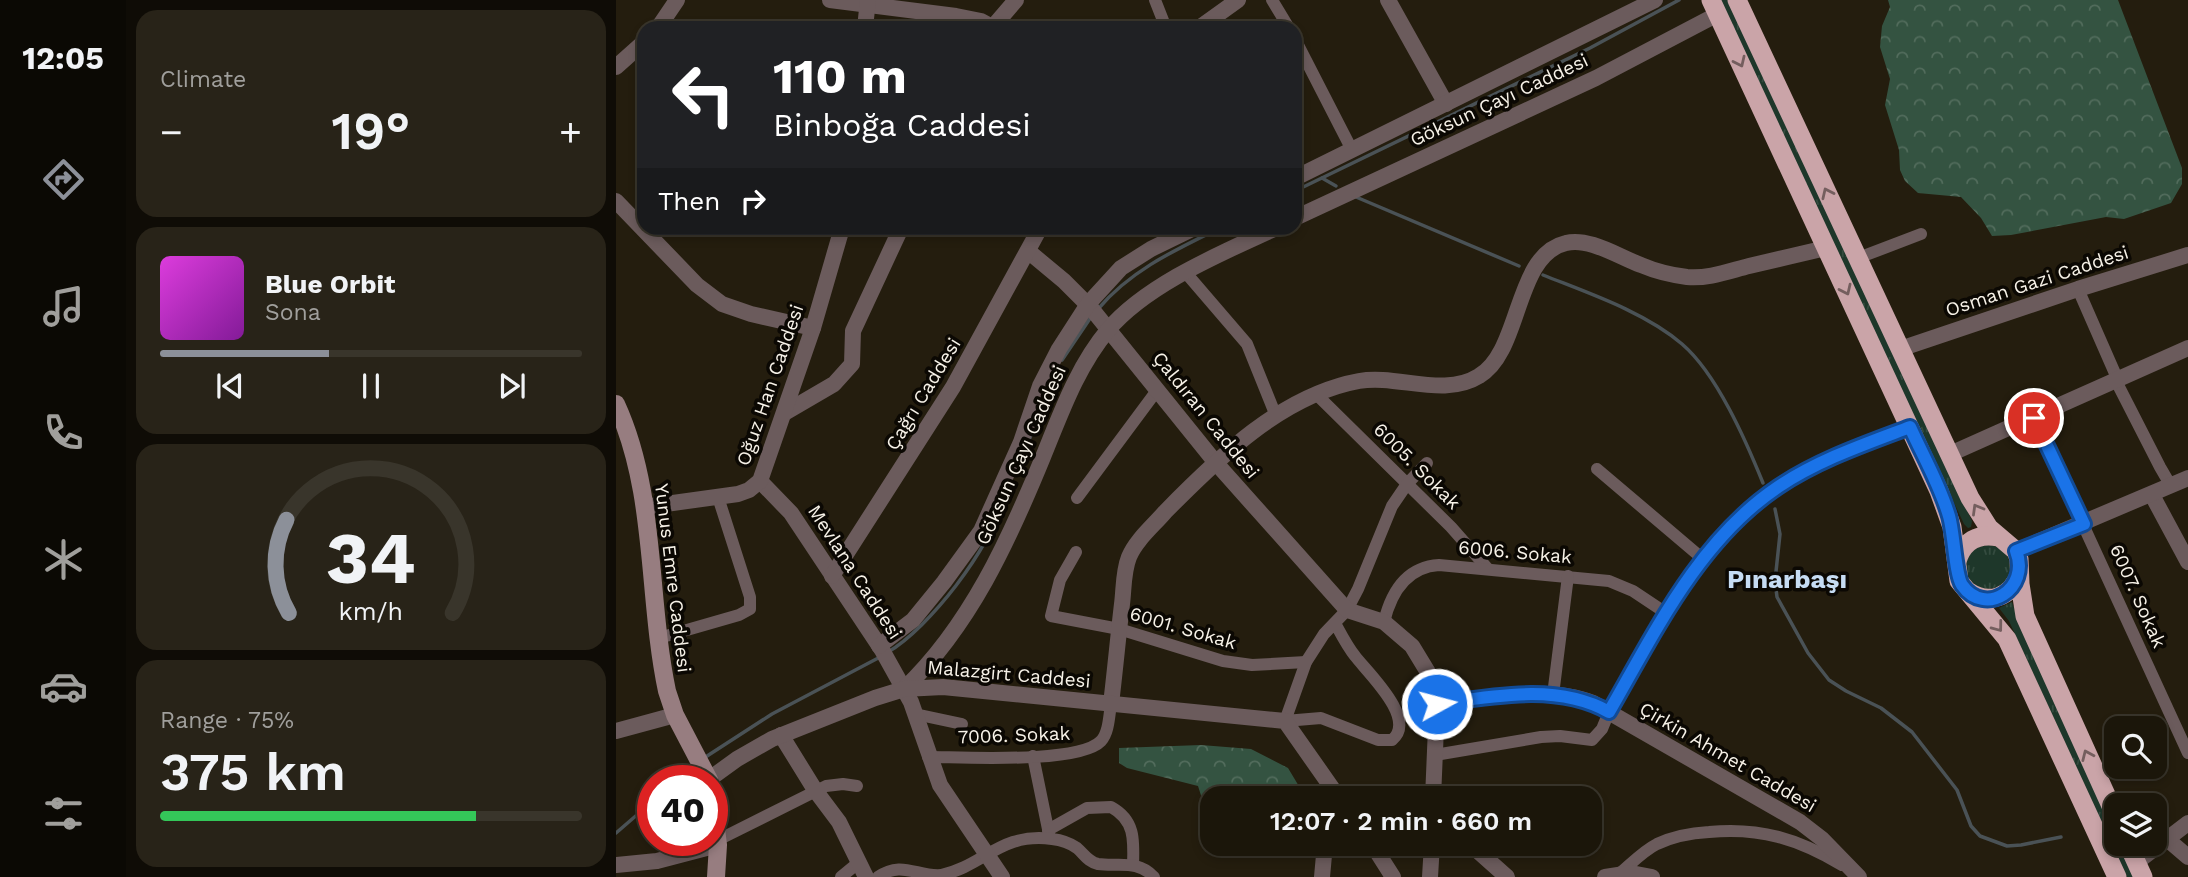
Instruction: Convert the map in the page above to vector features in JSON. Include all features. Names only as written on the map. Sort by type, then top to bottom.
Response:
[{"type":"highway","points":[[1737,0],[1977,511],[1998,537]]},
{"type":"highway","points":[[1715,7],[1944,503],[1952,527],[1959,581],[2007,639],[2118,877]]},
{"type":"highway","points":[[1957,561],[1962,548],[1969,541],[1984,535],[2005,540],[2016,551],[2023,606],[2030,628],[2105,793]]},
{"type":"highway","points":[[1968,592],[1982,598],[1997,598],[2010,590],[2019,575]]},
{"type":"main road","name":"Yunus Emre Caddesi","points":[[616,404],[632,448],[645,507],[667,691],[701,765]]},
{"type":"main road","points":[[716,877],[717,856]]},
{"type":"street","points":[[663,21],[677,0]]},
{"type":"street","points":[[830,0],[867,3],[981,21]]},
{"type":"street","points":[[999,21],[1016,0]]},
{"type":"street","points":[[1155,0],[1163,21]]},
{"type":"street","points":[[1209,21],[1238,0]]},
{"type":"street","points":[[1272,0],[1285,21]]},
{"type":"street","points":[[1388,0],[1446,104]]},
{"type":"street","name":"Göksun Çayı Caddesi","points":[[1302,175],[1655,0]]},
{"type":"street","points":[[866,21],[867,3]]},
{"type":"street","name":"Göksun Çayı Caddesi","points":[[1302,215],[1584,84],[1715,7]]},
{"type":"street","points":[[616,67],[637,48]]},
{"type":"street","points":[[1302,53],[1352,150]]},
{"type":"street","points":[[616,201],[637,223]]},
{"type":"street","points":[[1858,258],[1921,234]]},
{"type":"street","points":[[648,235],[696,285],[722,304],[751,314],[814,328]]},
{"type":"street","name":"Oğuz Han Caddesi","points":[[645,507],[749,490],[760,481],[814,328],[840,235]]},
{"type":"street","points":[[786,412],[834,384],[852,364],[853,331],[898,235]]},
{"type":"street","name":"Çağrı Caddesi","points":[[832,576],[953,387],[1036,235]]},
{"type":"street","name":"Göksun Çayı Caddesi","points":[[880,648],[919,613],[981,531],[1017,452],[1044,376],[1090,306],[1121,268],[1175,235]]},
{"type":"street","name":"Göksun Çayı Caddesi","points":[[901,683],[922,671],[950,636],[994,567],[1014,527],[1069,393],[1106,326],[1147,295],[1262,235]]},
{"type":"street","points":[[1111,704],[1125,572],[1133,549],[1159,519],[1216,463],[1276,415],[1316,394],[1364,380],[1447,384],[1481,376],[1496,360],[1536,266],[1549,252],[1563,243],[1589,245],[1655,270],[1690,277],[1720,274],[1826,248]]},
{"type":"street","name":"Çaldıran Caddesi","points":[[1028,251],[1090,306],[1216,463],[1346,610]]},
{"type":"street","name":"Osman Gazi Caddesi","points":[[1900,349],[2188,255]]},
{"type":"street","points":[[1186,273],[1247,344],[1276,415]]},
{"type":"street","points":[[2078,289],[2116,379],[2147,444],[2171,486]]},
{"type":"street","points":[[1950,454],[2188,348]]},
{"type":"street","points":[[1077,498],[1158,389]]},
{"type":"street","name":"6005. Sokak","points":[[1316,394],[1408,484],[1488,569]]},
{"type":"street","name":"6007. Sokak","points":[[2034,418],[2188,754]]},
{"type":"street","points":[[1435,755],[1541,737],[1560,736],[1592,740],[1602,729],[1666,613],[1703,559],[1738,520],[1776,488],[1821,463],[1910,427]]},
{"type":"street","points":[[1285,721],[1306,662],[1346,610],[1358,589],[1384,520],[1408,484],[1427,463]]},
{"type":"street","points":[[1597,469],[1703,559]]},
{"type":"street","points":[[2016,551],[2188,478]]},
{"type":"street","name":"Mevlana Caddesi","points":[[760,481],[783,503],[880,648],[901,683],[915,714],[928,757],[947,797],[1002,877]]},
{"type":"street","points":[[2152,495],[2188,562]]},
{"type":"street","points":[[659,638],[739,615],[750,609],[750,597],[718,497]]},
{"type":"street","name":"6001. Sokak","points":[[1076,552],[1060,580],[1051,616],[1119,629],[1223,661],[1265,665],[1306,662]]},
{"type":"street","name":"6006. Sokak","points":[[1384,622],[1394,593],[1409,574],[1418,569],[1439,565],[1598,579],[1620,585],[1666,613]]},
{"type":"street","points":[[1553,695],[1568,576]]},
{"type":"street","points":[[1346,610],[1384,622],[1406,640],[1421,659],[1437,704],[1434,786]]},
{"type":"street","points":[[1285,721],[1321,718],[1378,740],[1386,741],[1395,737],[1398,724],[1384,689],[1357,659],[1335,623]]},
{"type":"street","name":"Malazgirt Caddesi","points":[[728,766],[782,735],[875,698],[901,683],[1285,721]]},
{"type":"street","name":"Çirkin Ahmet Caddesi","points":[[1437,704],[1495,696],[1553,695],[1582,699],[1800,822],[1822,839],[1858,876]]},
{"type":"street","name":"7006. Sokak","points":[[928,757],[1073,753],[1093,747],[1105,735],[1111,704]]},
{"type":"street","points":[[915,714],[962,724]]},
{"type":"street","points":[[616,731],[676,715]]},
{"type":"street","points":[[1285,721],[1330,786]]},
{"type":"street","points":[[782,735],[815,790],[839,822],[862,870],[841,877]]},
{"type":"street","points":[[1033,756],[1049,834]]},
{"type":"street","points":[[1325,779],[1325,786]]},
{"type":"street","points":[[728,837],[815,790],[835,784],[857,786]]},
{"type":"street","points":[[878,877],[885,872],[901,869],[931,876],[940,875],[1023,838],[1049,834],[1087,808],[1111,807],[1118,811],[1131,828],[1134,837],[1133,864]]},
{"type":"street","points":[[2188,823],[2167,839],[2188,857]]},
{"type":"street","points":[[1612,875],[1650,848],[1668,839],[1692,833],[1741,830],[1786,838],[1828,857],[1858,876]]},
{"type":"street","points":[[1049,834],[1069,844],[1097,864],[1133,864],[1154,877]]},
{"type":"street","points":[[616,865],[657,861],[673,856]]},
{"type":"street","points":[[1322,877],[1324,856]]},
{"type":"street","points":[[1379,856],[1393,877]]},
{"type":"street","points":[[1430,877],[1431,856]]},
{"type":"street","points":[[2140,870],[2152,856]]},
{"type":"street","points":[[1489,869],[1507,877]]},
{"type":"street","points":[[1612,875],[1640,873],[1653,877]]},
{"type":"green space","points":[[1720,0],[1730,0],[1972,521],[1971,527],[1968,528],[1964,524]]},
{"type":"green space","points":[[1888,0],[2118,0],[2182,168],[2182,184],[2171,203],[2124,219],[2106,217],[2011,235],[1992,236],[1981,218],[1961,197],[1918,193],[1905,181],[1900,170],[1899,150],[1885,105],[1890,79],[1880,47],[1882,26],[1890,7]]},
{"type":"green space","points":[[1988,545],[1997,546],[2004,551],[2009,558],[2009,576],[2004,583],[1997,588],[1988,589],[1979,588],[1972,583],[1967,576],[1966,567],[1967,558],[1972,551],[1979,546]]},
{"type":"green space","points":[[2012,602],[2104,808],[2104,827],[2009,621],[1999,608]]},
{"type":"green space","points":[[1201,745],[1251,749],[1288,768],[1299,786],[1200,786],[1200,792],[1198,786],[1127,768],[1119,763],[1119,748]]},
{"type":"green space","points":[[2117,856],[2125,856],[2135,877],[2127,877]]},
{"type":"waterway","points":[[1302,188],[1590,48],[1679,0]]},
{"type":"waterway","points":[[1322,178],[1336,186]]},
{"type":"waterway","points":[[1356,197],[1519,266]]},
{"type":"waterway","points":[[1098,309],[1139,272],[1206,235]]},
{"type":"waterway","points":[[1543,275],[1634,313],[1682,344],[1719,390],[1763,483]]},
{"type":"waterway","points":[[1062,360],[1091,317]]},
{"type":"waterway","points":[[1017,469],[1031,435]]},
{"type":"waterway","points":[[888,652],[922,625],[956,585],[985,541],[1002,502]]},
{"type":"waterway","points":[[1775,509],[1780,534],[1775,581],[1777,597],[1808,653],[1829,680],[1881,708],[1912,732],[1957,790],[1971,826],[1980,836],[2007,846],[2061,837]]},
{"type":"waterway","points":[[704,758],[772,714],[882,656]]},
{"type":"waterway","points":[[616,833],[637,815]]},
{"type":"district","name":"Pınarbaşı","points":[[1787,579]]},
{"type":"route","points":[[1437,704],[1495,696],[1569,696],[1609,712],[1695,569],[1738,520],[1776,488],[1796,476],[1910,427],[1933,475],[1952,527],[1959,581],[1975,596],[1987,599],[2001,596],[2017,581],[2020,567],[2016,551],[2084,524],[2034,418]]}]
